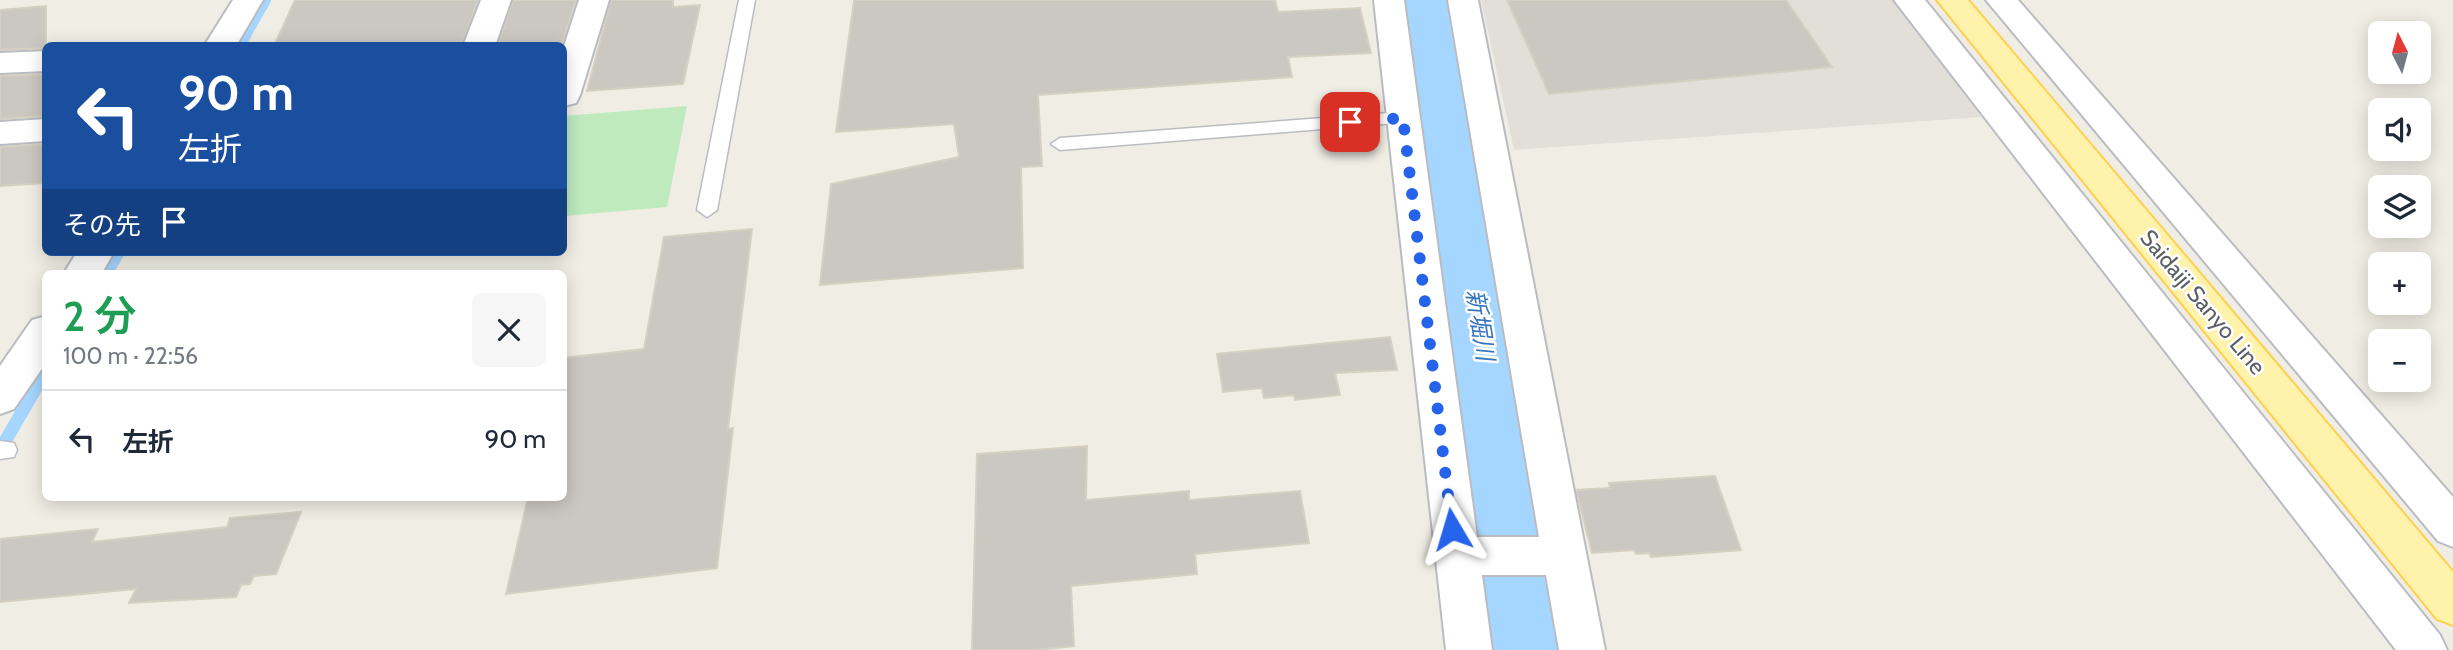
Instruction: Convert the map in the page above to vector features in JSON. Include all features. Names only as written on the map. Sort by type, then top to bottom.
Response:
[{"type":"main road","name":"Saidaiji Sanyo Line","points":[[1952,0],[2453,605]]},
{"type":"street","points":[[222,42],[248,0]]},
{"type":"street","points":[[480,42],[496,0]]},
{"type":"street","points":[[567,86],[594,0]]},
{"type":"street","points":[[1389,0],[1403,118],[1466,557],[1469,650]]},
{"type":"street","points":[[1463,0],[1553,556],[1583,650]]},
{"type":"street","points":[[1909,0],[2424,650]]},
{"type":"street","points":[[2001,0],[2453,528]]},
{"type":"street","points":[[0,64],[42,61]]},
{"type":"street","points":[[0,133],[42,130]]},
{"type":"street","points":[[0,398],[42,337]]},
{"type":"street","points":[[1466,557],[1553,556]]},
{"type":"lane","points":[[707,211],[747,0]]},
{"type":"lane","points":[[1060,144],[1403,118]]},
{"type":"shaded area","points":[[1481,0],[1896,0],[1981,117],[1514,150]]},
{"type":"green space","points":[[687,106],[667,207],[567,216],[567,116]]},
{"type":"building","points":[[295,0],[478,0],[462,42],[276,42]]},
{"type":"building","points":[[513,0],[576,0],[562,42],[499,42]]},
{"type":"building","points":[[611,0],[673,0],[673,7],[700,5],[683,84],[587,91]]},
{"type":"building","points":[[854,0],[1275,0],[1278,12],[1360,8],[1371,53],[1288,57],[1292,77],[1038,95],[1042,166],[1021,167],[1023,268],[820,285],[831,184],[959,157],[954,124],[836,132]]},
{"type":"building","points":[[1507,0],[1786,0],[1832,67],[1549,94]]},
{"type":"building","points":[[46,6],[46,42],[42,42],[42,48],[0,50],[0,10]]},
{"type":"building","points":[[42,74],[42,116],[0,119],[0,76]]},
{"type":"building","points":[[42,144],[42,183],[0,186],[0,147]]},
{"type":"building","points":[[752,229],[728,429],[733,428],[717,568],[506,594],[527,501],[567,501],[567,358],[644,349],[664,237]]},
{"type":"building","points":[[1390,337],[1397,370],[1335,373],[1340,395],[1295,400],[1294,395],[1264,398],[1262,388],[1223,392],[1217,354]]},
{"type":"building","points":[[1087,446],[1086,500],[1189,491],[1189,500],[1300,491],[1309,543],[1195,554],[1197,574],[1071,586],[1074,646],[1036,650],[972,650],[977,454]]},
{"type":"building","points":[[1715,476],[1741,550],[1651,557],[1649,553],[1636,554],[1634,550],[1592,553],[1576,490],[1610,488],[1609,483]]},
{"type":"building","points":[[301,512],[276,574],[254,576],[250,584],[241,585],[236,597],[129,603],[136,589],[0,602],[0,539],[98,529],[92,542],[227,527],[230,518]]},
{"type":"waterway","points":[[242,42],[266,0]]},
{"type":"waterway","name":"新堀川","points":[[1427,0],[1533,650]]},
{"type":"waterway","points":[[110,270],[118,256]]},
{"type":"waterway","points":[[0,450],[42,378]]},
{"type":"route","points":[[1350,122],[1403,118],[1452,529]]}]
